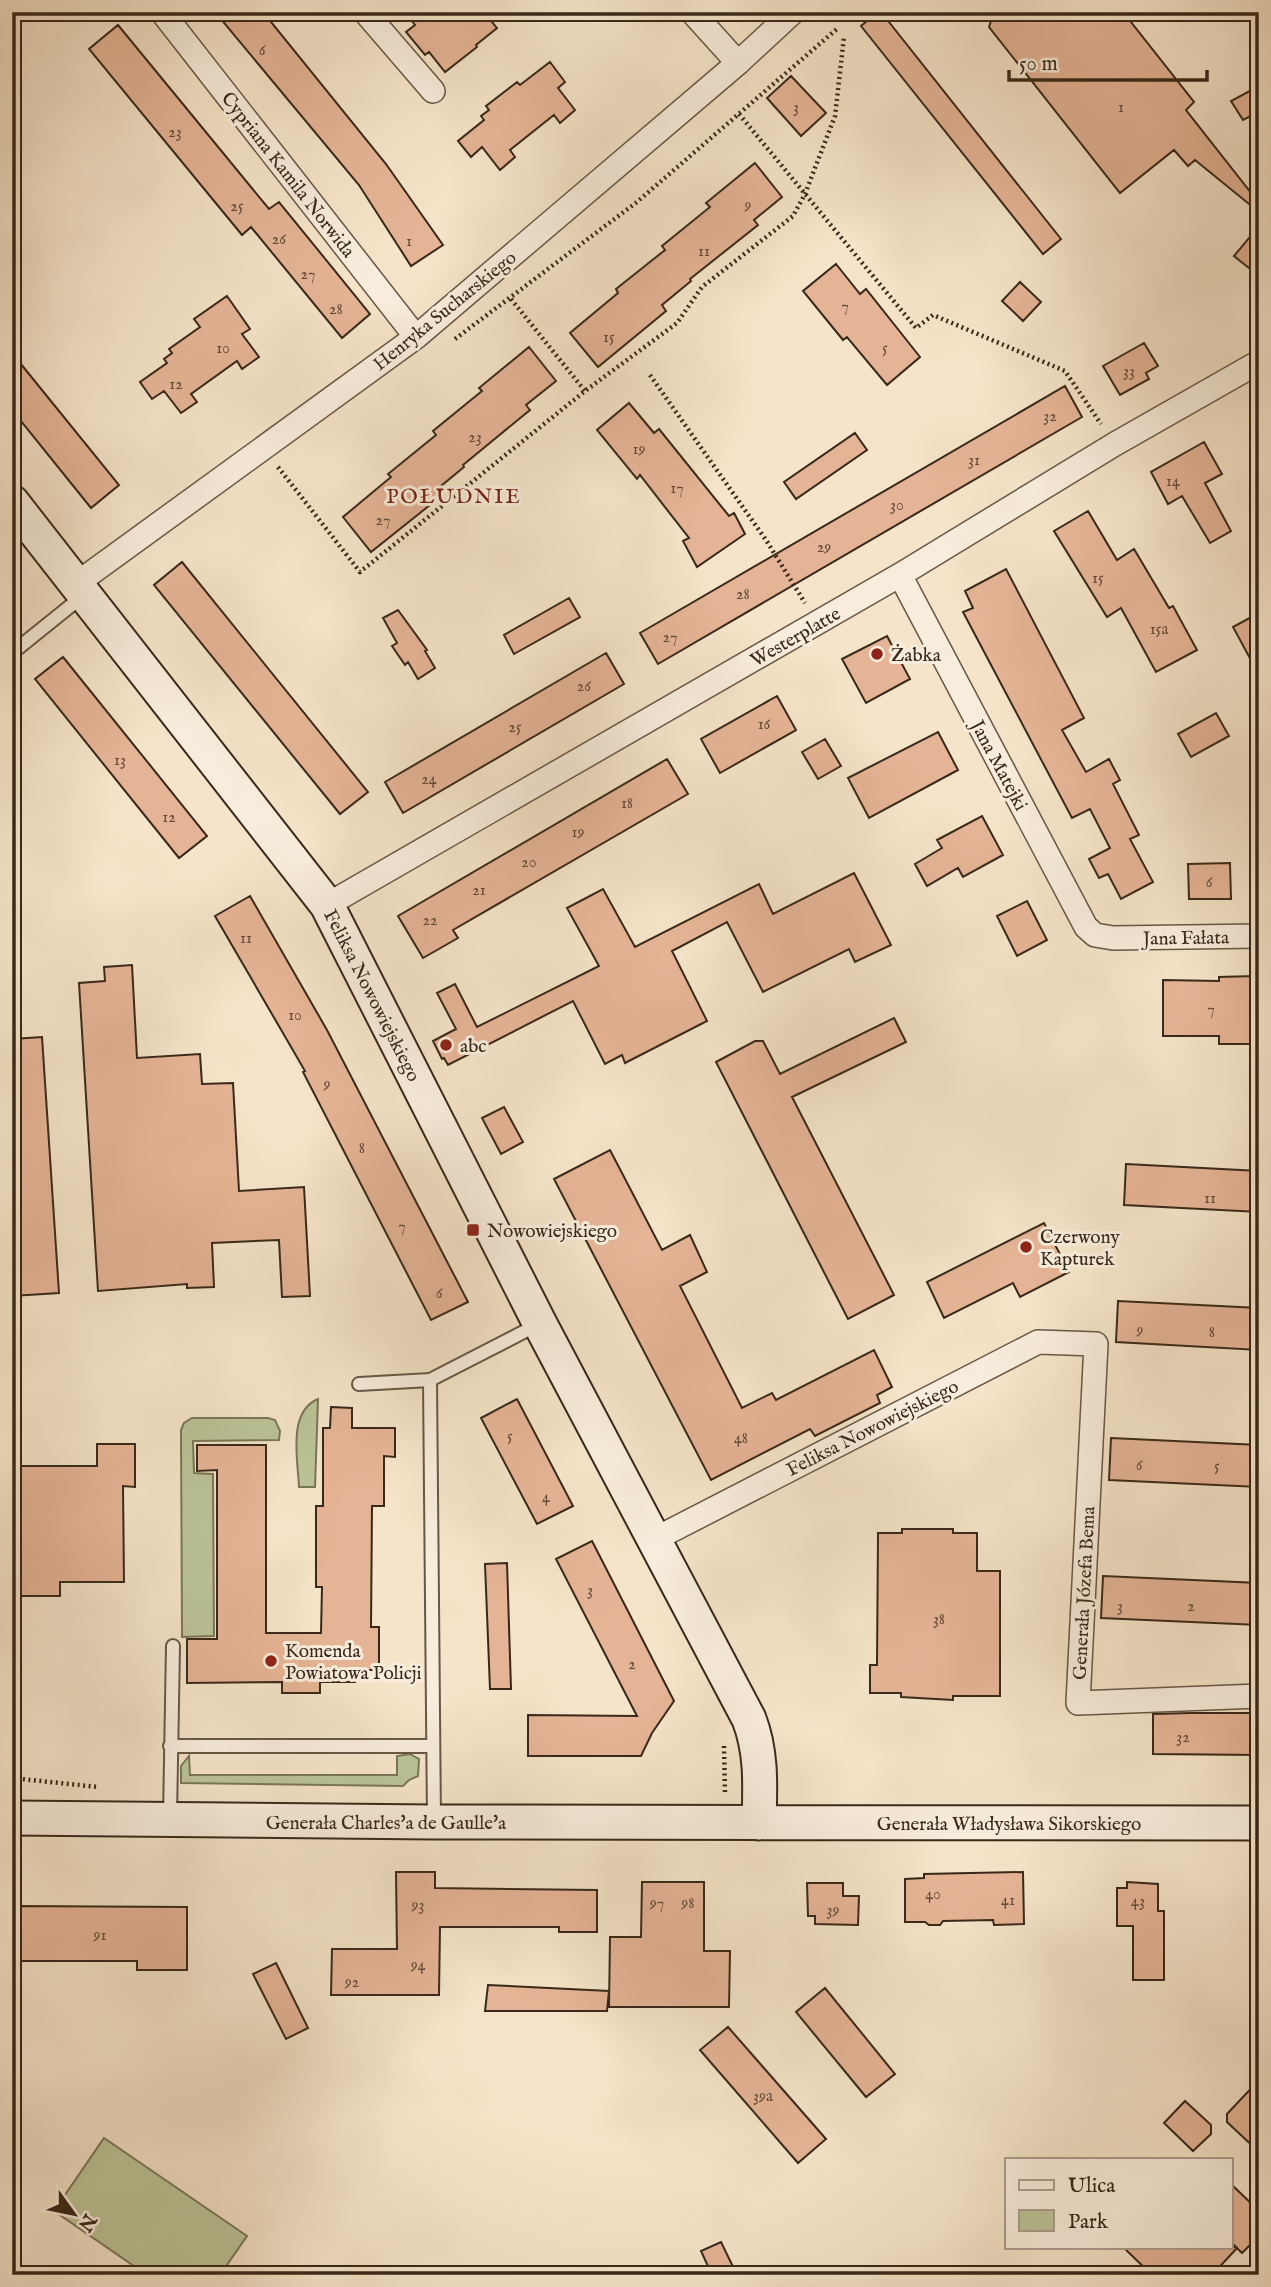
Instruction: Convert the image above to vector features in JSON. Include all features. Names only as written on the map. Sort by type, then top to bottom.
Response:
[{"type":"street","name":"Cypriana Kamila Norwida","points":[[162,12],[416,337]]},
{"type":"street","points":[[365,12],[433,91]]},
{"type":"street","points":[[692,12],[738,62]]},
{"type":"street","name":"Henryka Sucharskiego","points":[[80,589],[416,337],[793,12]]},
{"type":"street","name":"Westerplatte","points":[[327,905],[901,575],[1115,444],[1259,362]]},
{"type":"street","name":"Feliksa Nowowiejskiego","points":[[12,502],[327,905],[540,1324],[749,1718],[760,1761],[759,1823]]},
{"type":"street","name":"Jana Matejki","points":[[901,575],[1086,927],[1096,935],[1113,938]]},
{"type":"street","name":"Jana Fałata","points":[[1113,938],[1259,936]]},
{"type":"street","name":"Feliksa Nowowiejskiego","points":[[655,1539],[1038,1342],[1096,1345]]},
{"type":"street","name":"Generała Józefa Bema","points":[[1096,1345],[1078,1703],[1259,1696]]},
{"type":"street","name":"Generała Charles'a de Gaulle'a","points":[[12,1818],[759,1823]]},
{"type":"street","name":"Generała Władysława Sikorskiego","points":[[759,1823],[1259,1823]]},
{"type":"lane","points":[[12,653],[80,589]]},
{"type":"lane","points":[[359,1384],[430,1380],[540,1324]]},
{"type":"lane","points":[[430,1380],[434,1822]]},
{"type":"lane","points":[[170,1820],[173,1646]]},
{"type":"lane","points":[[170,1746],[433,1745]]},
{"type":"path","points":[[444,347],[637,202],[838,28]]},
{"type":"path","points":[[289,459],[278,467],[360,572],[585,391],[677,323],[702,287],[793,216],[805,194],[835,116],[844,37]]},
{"type":"path","points":[[739,114],[916,328],[933,315],[1065,371],[1115,444]]},
{"type":"path","points":[[511,299],[585,391]]},
{"type":"path","points":[[650,375],[766,540],[817,623]]},
{"type":"path","points":[[724,1742],[725,1794]]},
{"type":"path","points":[[12,1778],[108,1788]]},
{"type":"green space","points":[[318,1399],[315,1487],[299,1487],[296,1451],[298,1425],[308,1405]]},
{"type":"green space","points":[[192,1418],[268,1418],[275,1420],[280,1431],[279,1440],[193,1441],[194,1473],[213,1474],[214,1636],[182,1637],[181,1430],[184,1423]]},
{"type":"green space","points":[[410,1754],[419,1759],[418,1776],[403,1786],[181,1783],[181,1766],[189,1756],[190,1775],[397,1775],[397,1756]]},
{"type":"green space","points":[[104,2138],[247,2236],[220,2275],[147,2275],[54,2211]]},
{"type":"building","points":[[215,12],[263,12],[386,164],[443,245],[411,266],[359,185]]},
{"type":"building","points":[[405,12],[484,12],[497,28],[445,72],[429,52],[425,55],[406,32],[415,25]]},
{"type":"building","points":[[881,12],[1061,239],[1043,254],[861,26]]},
{"type":"building","points":[[994,12],[1123,12],[1194,102],[1186,110],[1255,198],[1249,204],[1195,160],[1188,166],[1174,150],[1120,193],[989,27]]},
{"type":"building","points":[[118,25],[269,209],[279,202],[370,314],[342,338],[251,227],[242,235],[89,49]]},
{"type":"building","points":[[550,62],[565,82],[558,88],[575,110],[560,123],[554,115],[510,150],[515,157],[500,170],[482,147],[471,157],[458,141],[484,120],[481,116],[489,110],[486,106],[517,82],[520,85]]},
{"type":"building","points":[[791,76],[826,113],[801,136],[767,98]]},
{"type":"building","points":[[1259,86],[1259,112],[1243,120],[1231,101]]},
{"type":"building","points":[[755,163],[782,197],[754,220],[758,225],[662,305],[666,311],[598,367],[570,333],[618,293],[616,289],[665,250],[662,246],[710,207],[706,203]]},
{"type":"building","points":[[1259,226],[1259,276],[1234,256]]},
{"type":"building","points":[[836,264],[860,294],[866,289],[920,357],[887,385],[847,337],[843,340],[803,291]]},
{"type":"building","points":[[1020,282],[1041,302],[1023,321],[1002,301]]},
{"type":"building","points":[[227,296],[250,329],[242,334],[259,357],[242,369],[237,361],[191,394],[197,402],[181,413],[164,391],[152,399],[140,382],[167,363],[164,359],[172,353],[169,349],[200,327],[194,319]]},
{"type":"building","points":[[1144,343],[1158,366],[1146,373],[1149,379],[1120,395],[1103,366]]},
{"type":"building","points":[[529,347],[556,381],[526,405],[530,410],[435,491],[440,497],[371,552],[343,517],[391,477],[388,474],[436,435],[433,431],[482,391],[479,388]]},
{"type":"building","points":[[12,353],[119,485],[91,508],[12,410]]},
{"type":"building","points":[[1065,386],[1082,417],[658,664],[640,633]]},
{"type":"building","points":[[629,403],[654,433],[659,429],[729,516],[734,513],[745,534],[697,567],[683,541],[689,538],[640,475],[637,479],[597,430]]},
{"type":"building","points":[[855,433],[867,450],[796,499],[784,482]]},
{"type":"building","points":[[1204,442],[1222,474],[1205,483],[1231,531],[1210,543],[1182,496],[1168,504],[1151,472]]},
{"type":"building","points":[[1088,511],[1117,560],[1134,549],[1169,608],[1173,606],[1197,650],[1156,672],[1121,608],[1107,617],[1054,531]]},
{"type":"building","points":[[182,562],[368,792],[340,814],[154,585]]},
{"type":"building","points":[[1006,569],[1084,718],[1062,730],[1086,772],[1109,759],[1120,780],[1113,784],[1139,835],[1130,839],[1153,882],[1121,899],[1108,874],[1099,878],[1089,859],[1110,848],[1090,809],[1072,818],[963,612],[973,608],[965,591]]},
{"type":"building","points":[[569,598],[580,617],[514,654],[504,635]]},
{"type":"building","points":[[398,610],[427,650],[425,651],[435,668],[418,679],[408,662],[405,665],[392,646],[397,643],[383,618]]},
{"type":"building","points":[[1259,613],[1259,675],[1233,627]]},
{"type":"building","points":[[887,636],[910,679],[866,703],[842,659]]},
{"type":"building","points":[[606,653],[624,684],[403,813],[385,782]]},
{"type":"building","points":[[63,657],[207,836],[179,858],[35,679]]},
{"type":"building","points":[[777,696],[796,730],[720,773],[701,739]]},
{"type":"building","points":[[1216,713],[1229,736],[1191,757],[1178,734]]},
{"type":"building","points":[[938,732],[958,770],[869,818],[848,778]]},
{"type":"building","points":[[825,739],[841,766],[818,779],[802,752]]},
{"type":"building","points":[[667,759],[688,794],[453,930],[458,938],[423,958],[398,916]]},
{"type":"building","points":[[982,816],[1003,855],[963,877],[958,868],[927,886],[915,864],[942,848],[937,840]]},
{"type":"building","points":[[1230,863],[1231,899],[1189,899],[1188,864]]},
{"type":"building","points":[[854,873],[891,945],[855,962],[849,949],[763,992],[727,922],[672,951],[707,1021],[625,1063],[622,1055],[605,1064],[573,1001],[448,1065],[433,1041],[456,1029],[437,993],[455,984],[477,1027],[599,966],[567,908],[603,889],[635,947],[759,884],[773,914]]},
{"type":"building","points":[[250,896],[327,1030],[468,1302],[431,1320],[303,1072],[305,1071],[215,916]]},
{"type":"building","points":[[1027,901],[1047,940],[1017,956],[997,916]]},
{"type":"building","points":[[132,965],[137,1058],[200,1054],[202,1084],[233,1083],[239,1191],[304,1187],[310,1296],[282,1297],[279,1240],[212,1243],[214,1287],[187,1288],[187,1284],[98,1291],[79,983],[105,981],[104,967]]},
{"type":"building","points":[[1255,976],[1255,980],[1259,980],[1259,1036],[1255,1036],[1255,1044],[1219,1044],[1219,1036],[1163,1036],[1163,980],[1219,981],[1219,977]]},
{"type":"building","points":[[894,1018],[906,1042],[792,1097],[894,1295],[848,1319],[716,1062],[755,1041],[763,1041],[780,1074]]},
{"type":"building","points":[[42,1037],[59,1293],[12,1296],[12,1039]]},
{"type":"building","points":[[504,1107],[523,1142],[501,1154],[482,1118]]},
{"type":"building","points":[[610,1150],[662,1250],[690,1235],[707,1272],[680,1286],[742,1408],[772,1393],[776,1400],[874,1350],[892,1387],[877,1395],[880,1403],[815,1436],[810,1429],[711,1480],[554,1179]]},
{"type":"building","points":[[1126,1164],[1259,1171],[1259,1212],[1124,1205]]},
{"type":"building","name":"Czerwony Kapturek","points":[[1044,1223],[1069,1272],[1020,1297],[1013,1283],[944,1318],[927,1282]]},
{"type":"building","points":[[1118,1301],[1259,1308],[1259,1350],[1116,1342]]},
{"type":"building","points":[[517,1399],[573,1506],[537,1524],[481,1418]]},
{"type":"building","points":[[331,1407],[352,1408],[352,1428],[395,1428],[395,1457],[384,1456],[384,1506],[372,1506],[371,1627],[379,1627],[379,1670],[355,1670],[355,1682],[320,1682],[320,1693],[282,1693],[282,1682],[187,1683],[187,1639],[217,1639],[217,1470],[197,1471],[197,1445],[266,1445],[266,1633],[321,1633],[322,1587],[316,1587],[316,1506],[323,1506],[323,1428],[330,1428]]},
{"type":"building","points":[[1111,1438],[1259,1445],[1259,1487],[1109,1480]]},
{"type":"building","points":[[97,1444],[135,1444],[135,1487],[123,1486],[124,1582],[60,1582],[60,1596],[19,1596],[18,1466],[97,1466]]},
{"type":"building","points":[[902,1529],[953,1529],[953,1533],[977,1533],[977,1571],[1000,1571],[1000,1696],[953,1696],[953,1700],[901,1697],[901,1693],[870,1693],[870,1665],[877,1665],[878,1533],[902,1533]]},
{"type":"building","points":[[592,1541],[674,1701],[652,1733],[641,1756],[528,1756],[528,1715],[637,1716],[556,1559]]},
{"type":"building","points":[[507,1563],[511,1689],[490,1689],[485,1564]]},
{"type":"building","points":[[1103,1576],[1259,1583],[1259,1625],[1101,1618]]},
{"type":"building","points":[[1259,1713],[1259,1755],[1153,1754],[1153,1714]]},
{"type":"building","points":[[396,1872],[435,1872],[435,1888],[597,1890],[597,1932],[559,1932],[559,1927],[440,1927],[439,1995],[331,1995],[332,1949],[397,1949]]},
{"type":"building","points":[[1023,1872],[1024,1924],[994,1925],[993,1920],[943,1921],[940,1925],[905,1922],[905,1879],[924,1878],[924,1874]]},
{"type":"building","points":[[642,1882],[704,1882],[704,1951],[730,1951],[729,2007],[609,2007],[610,1937],[641,1937]]},
{"type":"building","points":[[1127,1882],[1158,1884],[1158,1911],[1164,1911],[1164,1980],[1133,1980],[1133,1926],[1117,1926],[1117,1888],[1127,1888]]},
{"type":"building","points":[[807,1883],[843,1883],[843,1896],[859,1896],[858,1925],[815,1924],[815,1916],[808,1916]]},
{"type":"building","points":[[12,1906],[187,1907],[187,1970],[137,1970],[137,1961],[12,1961]]},
{"type":"building","points":[[276,1963],[308,2028],[286,2039],[253,1974]]},
{"type":"building","points":[[488,1985],[609,1991],[607,2011],[485,2011]]},
{"type":"building","points":[[825,1988],[895,2074],[866,2097],[796,2012]]},
{"type":"building","points":[[728,2027],[826,2139],[798,2163],[700,2050]]},
{"type":"building","points":[[1259,2080],[1259,2152],[1227,2122],[1227,2114]]},
{"type":"building","points":[[1185,2101],[1211,2125],[1211,2134],[1193,2151],[1164,2123]]},
{"type":"building","points":[[1232,2185],[1259,2211],[1259,2236],[1242,2253],[1237,2248],[1212,2275],[1152,2275],[1124,2248],[1232,2248],[1236,2247],[1232,2243]]},
{"type":"building","points":[[721,2242],[737,2275],[712,2275],[701,2251]]},
{"type":"place","name":"Żabka","points":[[877,654]]},
{"type":"place","name":"abc","points":[[446,1045]]},
{"type":"place","name":"Nowowiejskiego","points":[[473,1230]]},
{"type":"place","name":"Czerwony Kapturek","points":[[1026,1247]]},
{"type":"place","name":"Komenda Powiatowa Policji","points":[[271,1661]]},
{"type":"district","name":"POŁUDNIE","points":[[454,496]]}]
